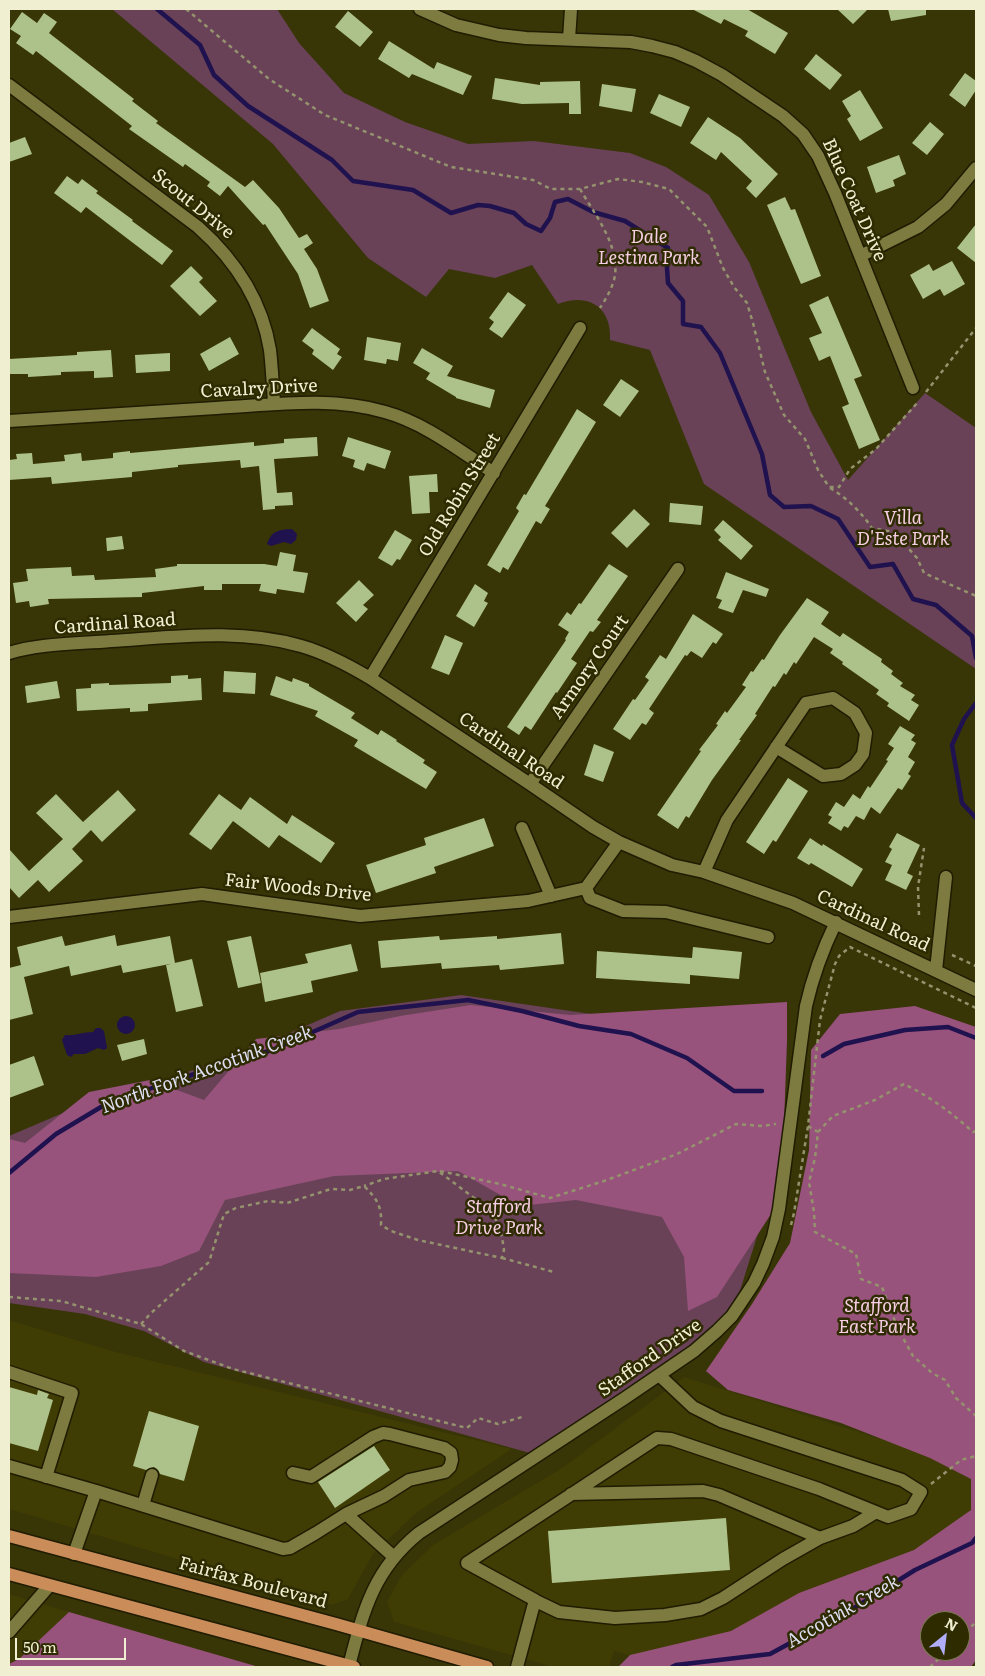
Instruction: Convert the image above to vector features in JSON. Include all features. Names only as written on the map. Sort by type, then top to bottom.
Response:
[{"type":"main road","name":"Fairfax Boulevard","points":[[9,1536],[358,1630],[487,1667]]},
{"type":"main road","points":[[9,1574],[351,1666]]},
{"type":"street","name":"Blue Coat Drive","points":[[420,9],[456,26],[478,32],[526,38],[631,42],[674,52],[722,75],[783,116],[803,134],[818,156],[835,193],[913,388]]},
{"type":"street","points":[[569,39],[571,9]]},
{"type":"street","name":"Scout Drive","points":[[9,85],[198,227],[225,253],[246,283],[261,317],[270,350],[274,404]]},
{"type":"street","points":[[860,256],[918,227],[930,218],[946,204],[976,168]]},
{"type":"street","name":"Old Robin Street","points":[[370,678],[580,328]]},
{"type":"street","name":"Cavalry Drive","points":[[9,421],[274,404],[338,403],[364,406],[387,412],[420,426],[494,473]]},
{"type":"street","name":"Armory Court","points":[[530,784],[678,570]]},
{"type":"street","name":"Cardinal Road","points":[[9,653],[28,648],[185,636],[250,636],[284,641],[318,652],[346,664],[370,678],[593,827],[619,842],[672,865],[704,872],[793,903],[976,990]]},
{"type":"street","points":[[704,872],[727,820],[776,747],[806,703],[833,698],[855,713],[866,734],[863,754],[855,765],[841,774],[823,776],[776,747]]},
{"type":"street","points":[[522,828],[551,896]]},
{"type":"street","points":[[619,842],[586,888],[590,898],[623,911],[666,912],[768,937]]},
{"type":"street","points":[[936,970],[946,877]]},
{"type":"street","name":"Fair Woods Drive","points":[[9,917],[202,894],[360,916],[528,901],[586,888]]},
{"type":"street","name":"Stafford Drive","points":[[351,1666],[358,1630],[377,1580],[394,1557],[419,1533],[694,1351],[718,1331],[744,1299],[763,1264],[780,1210],[806,1006],[813,976],[822,951],[836,922]]},
{"type":"street","points":[[9,1372],[72,1393],[46,1476]]},
{"type":"street","points":[[658,1375],[693,1407],[720,1421],[902,1480],[921,1492],[911,1509],[888,1518],[876,1512],[819,1489],[671,1439],[657,1438],[467,1563],[534,1600],[560,1612],[615,1618],[665,1615],[701,1609],[723,1598],[783,1559],[820,1538],[852,1526],[876,1512]]},
{"type":"street","points":[[9,1466],[143,1505],[283,1550],[290,1548],[346,1514],[384,1496],[410,1480],[445,1472],[450,1467],[452,1460],[451,1453],[444,1448],[426,1442],[383,1433],[373,1437],[312,1477],[293,1472]]},
{"type":"street","points":[[143,1505],[152,1476]]},
{"type":"street","points":[[74,1554],[96,1491]]},
{"type":"street","points":[[571,1494],[703,1491],[719,1495],[820,1538]]},
{"type":"street","points":[[346,1514],[394,1557]]},
{"type":"street","points":[[9,1632],[49,1586]]},
{"type":"street","points":[[516,1667],[534,1600]]},
{"type":"path","points":[[186,9],[269,79],[325,116],[451,167],[533,180],[551,189],[580,189],[618,179],[642,182],[669,189],[707,227],[723,268],[734,287],[747,303],[754,323],[765,372],[784,415],[805,439],[818,470],[829,487],[841,494],[872,528],[894,532],[917,558],[924,573],[976,596]]},
{"type":"path","points":[[580,189],[609,240],[614,258],[615,279],[600,308]]},
{"type":"path","points":[[926,392],[976,328]]},
{"type":"path","points":[[829,487],[839,487],[850,469],[876,448],[920,399]]},
{"type":"path","points":[[908,405],[910,411]]},
{"type":"path","points":[[919,915],[918,887],[924,848]]},
{"type":"path","points":[[791,1225],[808,1126],[820,1020],[835,964],[839,956],[850,947],[976,1008]]},
{"type":"path","points":[[948,953],[976,966]]},
{"type":"path","points":[[976,1131],[972,1132],[953,1114],[904,1084],[875,1100],[833,1116],[818,1132],[816,1158],[809,1182],[814,1212],[814,1232],[856,1254],[860,1279],[882,1287],[898,1329],[913,1356],[932,1374],[945,1380],[956,1398],[976,1416]]},
{"type":"path","points":[[141,1324],[209,1262],[224,1214],[236,1208],[268,1201],[287,1203],[331,1189],[350,1190],[384,1179],[438,1171],[500,1184],[550,1198],[677,1154],[736,1124],[762,1126],[780,1124]]},
{"type":"path","points":[[808,1126],[818,1132]]},
{"type":"path","points":[[438,1171],[493,1212],[503,1244],[502,1258]]},
{"type":"path","points":[[364,1186],[375,1197],[382,1211],[381,1226],[390,1231],[418,1240],[502,1258],[554,1272]]},
{"type":"path","points":[[9,1297],[61,1301],[141,1324],[184,1351],[233,1369],[467,1428],[478,1418],[498,1424],[522,1417]]},
{"type":"path","points":[[921,1492],[962,1460],[976,1456]]},
{"type":"shaded area","points":[[292,529],[297,534],[296,540],[291,544],[284,542],[271,546],[267,544],[274,533]]},
{"type":"shaded area","points":[[126,1016],[132,1019],[135,1025],[132,1031],[126,1034],[120,1031],[117,1025],[120,1019]]},
{"type":"shaded area","points":[[96,1028],[104,1031],[107,1048],[104,1050],[98,1048],[85,1054],[74,1054],[71,1057],[67,1055],[62,1040],[65,1035],[93,1032]]},
{"type":"shaded area","points":[[9,1320],[116,1352],[512,1449],[416,1513],[373,1554],[348,1599],[332,1605],[9,1509]]},
{"type":"shaded area","points":[[684,1377],[976,1469],[976,1616],[970,1614],[970,1611],[961,1611],[942,1605],[670,1667],[614,1651],[609,1667],[553,1667],[394,1622],[387,1602],[402,1575],[433,1545],[562,1468]]},
{"type":"shaded area","points":[[9,1594],[69,1612],[19,1659],[9,1664]]},
{"type":"green space","name":"Dale Lestina Park","points":[[112,9],[277,9],[299,43],[344,93],[405,122],[468,144],[534,141],[630,153],[666,167],[709,195],[749,262],[811,412],[848,480],[925,393],[976,428],[976,669],[704,484],[650,350],[610,340],[610,328],[607,319],[596,305],[588,301],[579,300],[558,304],[532,265],[495,278],[449,269],[426,297],[368,258],[273,144]]},
{"type":"green space","name":"Stafford Drive Park","points":[[461,995],[783,1042],[760,1227],[732,1316],[694,1351],[537,1455],[204,1362],[144,1331],[85,1314],[9,1303],[9,1136],[84,1104],[232,1058],[340,1011]]},
{"type":"green space","points":[[787,1002],[784,1124],[773,1211],[717,1297],[688,1311],[684,1257],[662,1217],[576,1200],[520,1206],[458,1171],[334,1176],[225,1200],[199,1251],[161,1266],[96,1277],[9,1273],[9,1139],[25,1143],[89,1092],[150,1080],[204,1100],[256,1039],[339,1029],[400,1016],[471,1005],[570,1015]]},
{"type":"green space","name":"Stafford East Park","points":[[915,1006],[976,1027],[976,1660],[971,1667],[618,1667],[630,1655],[731,1631],[799,1593],[914,1550],[971,1510],[971,1479],[930,1458],[841,1423],[728,1390],[706,1371],[752,1304],[790,1243],[809,1150],[811,1050],[840,1014]]},
{"type":"green space","points":[[69,1612],[259,1667],[9,1667],[9,1664],[19,1659]]},
{"type":"building","points":[[692,9],[747,9],[788,33],[775,54],[745,36],[748,31],[724,19],[721,24]]},
{"type":"building","points":[[837,9],[868,9],[853,24]]},
{"type":"building","points":[[888,9],[926,9],[926,15],[891,21]]},
{"type":"building","points":[[348,11],[373,32],[360,47],[335,27]]},
{"type":"building","points":[[22,12],[37,23],[44,13],[57,22],[49,33],[134,99],[132,101],[158,121],[156,123],[245,187],[253,180],[279,208],[299,238],[307,234],[313,243],[304,249],[317,269],[329,301],[310,308],[298,274],[265,224],[263,225],[228,186],[220,196],[207,186],[210,182],[185,164],[183,167],[129,129],[132,126],[36,51],[33,55],[16,43],[21,36],[10,29]]},
{"type":"building","points":[[389,41],[434,69],[437,62],[472,76],[463,95],[412,74],[409,78],[378,59]]},
{"type":"building","points":[[816,54],[842,75],[830,90],[804,69]]},
{"type":"building","points":[[965,73],[976,81],[976,90],[965,107],[949,95]]},
{"type":"building","points":[[495,78],[540,85],[540,82],[580,81],[581,114],[569,114],[569,103],[522,104],[492,99]]},
{"type":"building","points":[[602,84],[636,89],[632,112],[599,106]]},
{"type":"building","points":[[860,90],[883,128],[860,141],[847,119],[851,116],[842,101]]},
{"type":"building","points":[[659,94],[690,107],[681,127],[650,113]]},
{"type":"building","points":[[708,117],[740,138],[778,174],[756,198],[746,188],[752,181],[721,152],[716,160],[690,143]]},
{"type":"building","points":[[930,122],[944,134],[927,155],[912,143]]},
{"type":"building","points":[[25,137],[32,154],[9,162],[9,143]]},
{"type":"building","points":[[899,155],[906,174],[893,180],[895,186],[876,193],[867,167]]},
{"type":"building","points":[[67,176],[78,184],[82,179],[98,191],[96,193],[173,251],[162,265],[86,207],[81,213],[54,193]]},
{"type":"building","points":[[785,197],[791,210],[795,209],[821,276],[801,284],[767,205]]},
{"type":"building","points":[[976,224],[976,263],[957,248]]},
{"type":"building","points":[[952,261],[965,284],[944,296],[940,289],[923,299],[910,275],[929,264],[933,271]]},
{"type":"building","points":[[191,266],[203,278],[199,282],[217,301],[200,316],[170,286]]},
{"type":"building","points":[[508,292],[526,305],[502,338],[489,329],[494,322],[489,318]]},
{"type":"building","points":[[828,296],[862,376],[854,379],[880,440],[859,449],[842,407],[849,404],[830,356],[819,361],[809,338],[822,333],[809,305]]},
{"type":"building","points":[[312,328],[340,349],[337,354],[342,357],[333,370],[312,354],[314,350],[302,341]]},
{"type":"building","points":[[230,337],[239,354],[209,371],[200,354]]},
{"type":"building","points":[[367,337],[401,343],[398,361],[387,359],[386,364],[364,360]]},
{"type":"building","points":[[422,348],[453,366],[447,376],[495,390],[490,408],[456,398],[426,379],[430,373],[413,363]]},
{"type":"building","points":[[111,350],[113,377],[94,378],[94,371],[61,372],[61,375],[28,377],[28,374],[9,374],[9,359],[77,355],[77,352]]},
{"type":"building","points":[[170,353],[170,371],[136,373],[135,355]]},
{"type":"building","points":[[621,379],[639,391],[620,417],[603,405]]},
{"type":"building","points":[[577,409],[596,422],[545,506],[550,509],[541,524],[536,521],[508,570],[503,567],[500,573],[487,565],[519,511],[516,508],[524,494],[526,495]]},
{"type":"building","points":[[317,437],[318,456],[274,459],[277,493],[292,492],[293,505],[275,506],[275,509],[263,510],[259,466],[241,468],[240,460],[178,465],[178,467],[132,472],[132,477],[52,484],[51,477],[9,480],[9,460],[17,459],[16,454],[32,453],[33,464],[65,461],[64,455],[81,453],[82,461],[113,458],[113,453],[130,451],[130,453],[254,442],[254,446],[284,443],[284,439]]},
{"type":"building","points":[[348,437],[391,451],[385,469],[367,463],[364,471],[353,467],[355,460],[342,456]]},
{"type":"building","points":[[437,474],[438,492],[429,492],[430,513],[412,514],[409,476]]},
{"type":"building","points":[[670,503],[703,506],[701,525],[669,522]]},
{"type":"building","points":[[634,509],[650,524],[627,548],[611,533]]},
{"type":"building","points":[[723,520],[753,546],[741,560],[718,540],[721,537],[714,530]]},
{"type":"building","points":[[395,530],[412,540],[400,560],[397,559],[392,566],[378,558]]},
{"type":"building","points":[[122,536],[124,549],[107,551],[106,538]]},
{"type":"building","points":[[280,552],[296,555],[293,571],[308,573],[304,593],[277,589],[276,594],[259,591],[261,584],[222,584],[222,590],[204,590],[204,586],[142,593],[142,597],[48,599],[49,604],[30,607],[29,601],[16,603],[13,583],[28,581],[26,569],[71,567],[72,576],[94,575],[95,580],[156,577],[155,569],[177,566],[177,564],[264,564],[277,566]]},
{"type":"building","points":[[609,564],[628,576],[597,620],[601,622],[593,632],[590,631],[571,659],[577,663],[557,693],[531,730],[525,726],[519,735],[507,727],[566,640],[569,632],[558,625],[567,612],[571,615],[579,603],[581,604]]},
{"type":"building","points":[[726,572],[769,589],[766,597],[743,590],[733,613],[718,608],[722,600],[716,598]]},
{"type":"building","points":[[359,580],[374,595],[363,605],[368,609],[356,622],[336,603]]},
{"type":"building","points":[[475,584],[488,593],[484,601],[488,603],[474,627],[456,616]]},
{"type":"building","points":[[807,598],[829,612],[821,624],[840,637],[843,633],[882,659],[881,662],[893,671],[891,674],[903,683],[900,686],[915,695],[911,700],[919,705],[909,721],[887,706],[889,703],[876,694],[879,690],[842,664],[843,662],[830,653],[833,649],[814,637],[796,664],[794,662],[786,675],[784,673],[775,687],[773,686],[755,714],[757,715],[739,740],[741,740],[712,780],[689,818],[686,816],[678,829],[657,815],[701,751],[699,750],[718,725],[716,724],[725,711],[727,713],[746,687],[742,685],[751,671],[753,672],[762,659],[764,660]]},
{"type":"building","points":[[693,614],[723,634],[716,644],[713,642],[702,658],[691,651],[687,656],[685,655],[649,709],[654,713],[646,725],[642,723],[630,740],[613,729],[633,699],[635,700],[649,680],[645,677],[660,655],[666,659]]},
{"type":"building","points":[[445,635],[463,643],[449,675],[431,668]]},
{"type":"building","points":[[224,671],[256,673],[255,694],[223,692]]},
{"type":"building","points":[[188,675],[188,679],[201,678],[202,700],[148,704],[148,711],[130,712],[130,708],[77,711],[76,689],[91,688],[91,684],[171,683],[171,676]]},
{"type":"building","points":[[276,676],[292,682],[293,678],[309,684],[309,686],[355,713],[351,718],[378,735],[381,730],[425,760],[423,763],[437,772],[426,789],[354,746],[358,740],[315,716],[318,711],[270,695]]},
{"type":"building","points":[[57,681],[60,698],[27,703],[25,686]]},
{"type":"building","points":[[900,726],[915,735],[911,740],[916,743],[908,757],[915,762],[908,774],[911,776],[902,790],[898,788],[880,814],[871,807],[864,820],[856,816],[848,828],[844,826],[841,831],[828,823],[832,817],[828,815],[836,802],[844,807],[853,794],[860,799],[868,786],[870,788],[888,761],[886,760],[894,748],[888,744]]},
{"type":"building","points":[[594,744],[614,752],[603,782],[584,775]]},
{"type":"building","points":[[788,778],[808,791],[776,842],[773,840],[764,854],[746,842]]},
{"type":"building","points":[[118,790],[136,810],[102,842],[91,830],[72,849],[83,861],[49,892],[38,880],[19,898],[9,887],[9,849],[29,871],[63,839],[36,813],[56,794],[83,822]]},
{"type":"building","points":[[219,794],[241,810],[250,797],[287,824],[292,815],[335,843],[321,863],[279,835],[269,848],[233,821],[211,850],[189,834]]},
{"type":"building","points":[[484,818],[494,846],[434,867],[436,873],[376,893],[366,865],[426,845],[424,838]]},
{"type":"building","points":[[897,833],[920,845],[907,873],[913,876],[906,890],[885,880],[892,865],[885,862],[892,849],[889,847]]},
{"type":"building","points":[[810,838],[863,869],[852,887],[811,863],[809,865],[797,858]]},
{"type":"building","points":[[561,933],[564,964],[500,970],[499,965],[442,969],[441,963],[381,968],[378,941],[439,936],[440,940],[497,936],[497,939]]},
{"type":"building","points":[[115,935],[117,946],[170,936],[175,963],[123,973],[121,965],[71,976],[69,966],[24,977],[33,1014],[9,1020],[9,968],[21,965],[17,947],[62,936],[65,946]]},
{"type":"building","points":[[251,936],[261,983],[238,988],[227,941]]},
{"type":"building","points":[[351,944],[358,971],[311,981],[313,992],[265,1002],[260,973],[308,963],[305,954]]},
{"type":"building","points":[[693,947],[742,952],[739,979],[690,975],[690,984],[596,978],[597,951],[692,958]]},
{"type":"building","points":[[192,959],[203,1006],[176,1012],[166,965]]},
{"type":"building","points":[[144,1039],[147,1054],[122,1061],[117,1045]]},
{"type":"building","points":[[34,1056],[44,1085],[9,1098],[9,1065]]},
{"type":"building","points":[[9,1387],[37,1395],[38,1390],[49,1394],[47,1398],[53,1400],[38,1451],[9,1443]]},
{"type":"building","points":[[149,1411],[199,1426],[184,1481],[160,1474],[154,1467],[146,1470],[133,1466]]},
{"type":"building","points":[[374,1446],[390,1470],[335,1508],[318,1482]]},
{"type":"building","points":[[726,1518],[730,1570],[552,1583],[548,1531]]},
{"type":"waterway","points":[[157,9],[200,45],[214,75],[248,106],[332,160],[353,181],[413,190],[451,213],[478,205],[490,206],[514,213],[526,224],[541,231],[550,218],[555,202],[568,199],[593,212],[625,221],[668,248],[668,283],[683,301],[683,324],[701,327],[720,353],[762,454],[770,495],[784,507],[811,506],[838,519],[870,567],[893,564],[913,599],[936,605],[972,636],[976,658]]},
{"type":"waterway","points":[[976,703],[964,719],[952,745],[962,803],[976,818]]},
{"type":"waterway","name":"North Fork Accotink Creek","points":[[9,1173],[56,1134],[106,1104],[272,1050],[358,1012],[468,1000],[522,1011],[579,1026],[631,1034],[687,1058],[734,1091],[762,1091]]},
{"type":"waterway","name":"North Fork Accotink Creek","points":[[823,1056],[844,1044],[905,1030],[948,1027],[976,1038]]},
{"type":"waterway","name":"Accotink Creek","points":[[672,1667],[770,1654],[851,1610],[915,1570],[972,1543],[976,1538]]},
{"type":"park label","name":"Villa D'Este Park","points":[[903,529]]}]
